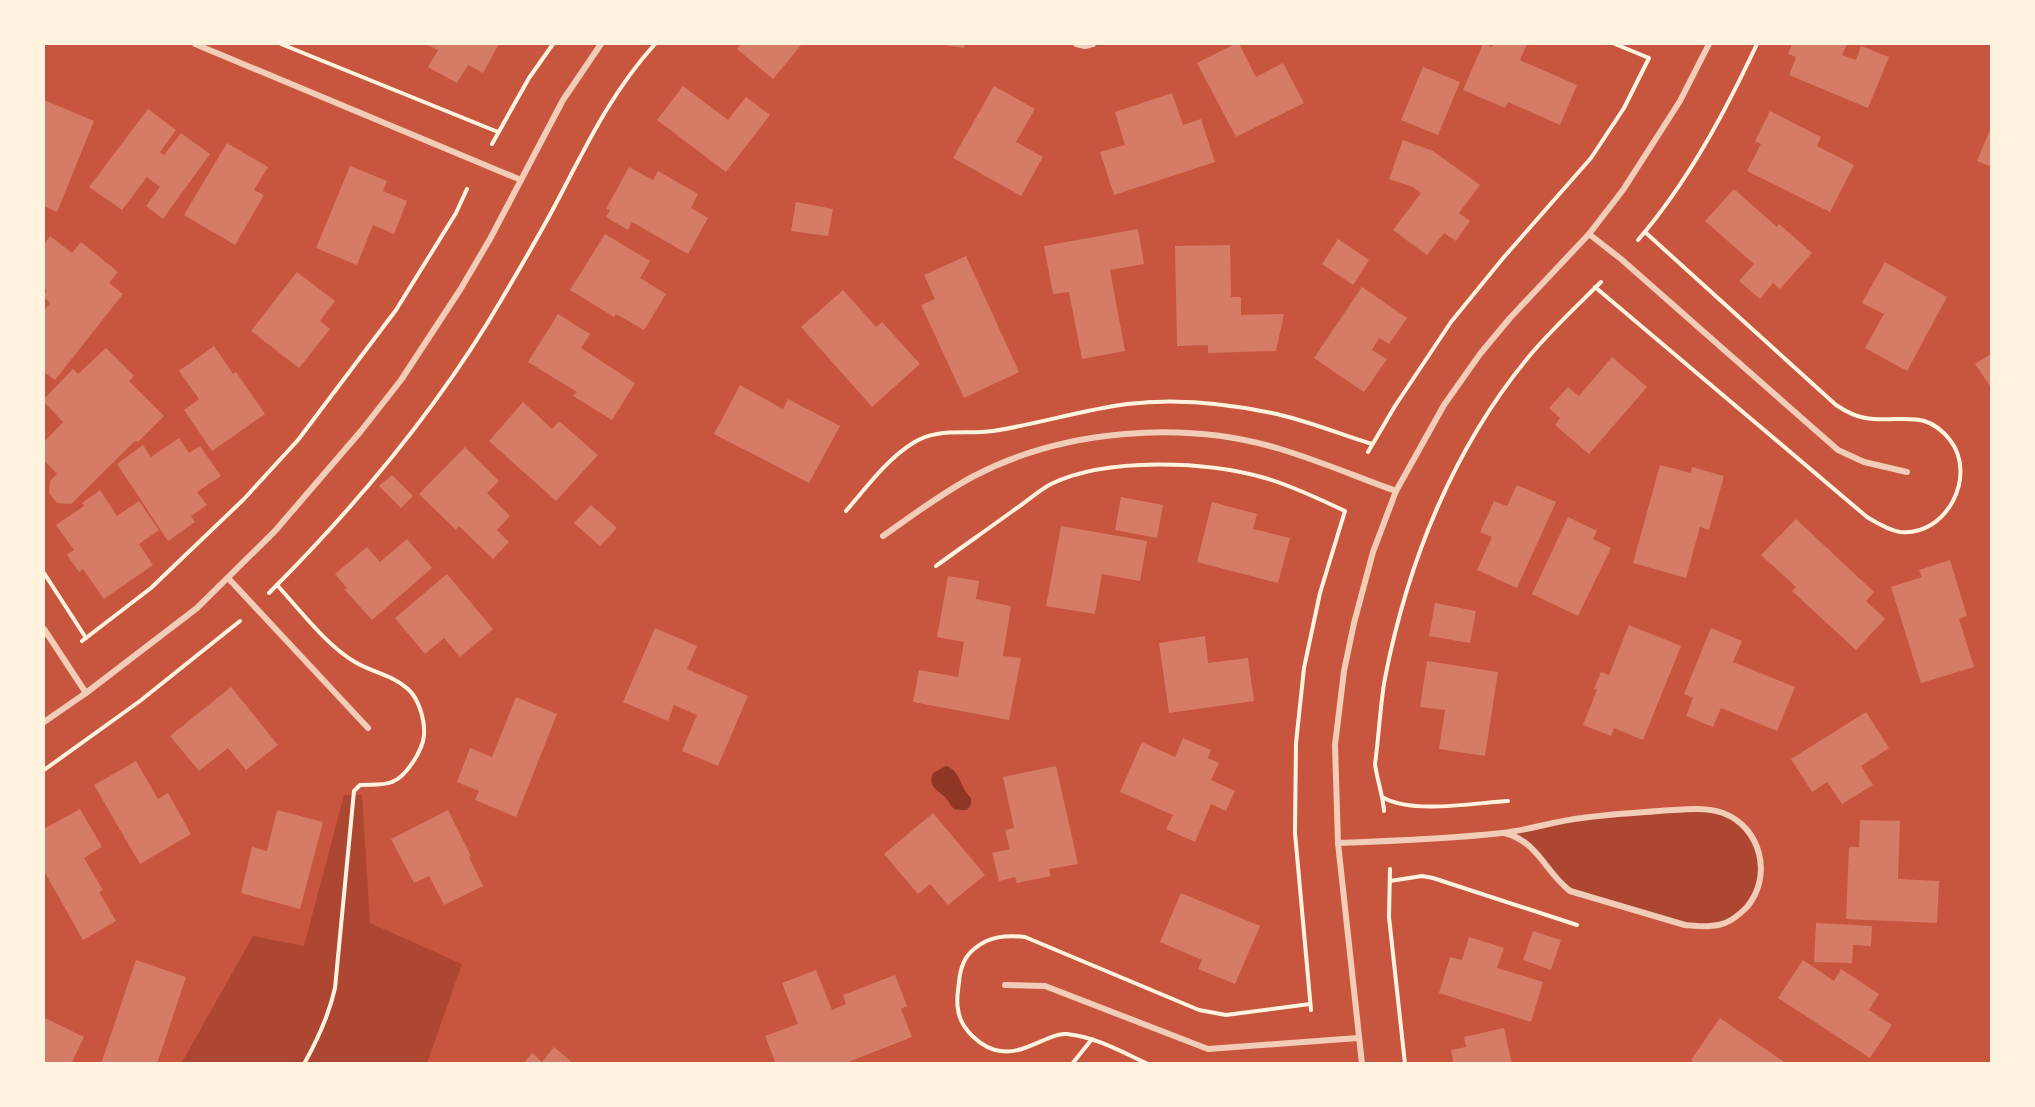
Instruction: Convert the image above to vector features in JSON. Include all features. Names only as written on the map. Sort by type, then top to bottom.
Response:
[{"type":"street","points":[[195,44],[520,180]]},
{"type":"street","points":[[44,722],[86,693],[197,608],[275,531],[361,431],[401,380],[460,290],[563,100],[601,44]]},
{"type":"street","points":[[1076,44],[1085,46],[1093,44]]},
{"type":"street","points":[[1362,1064],[1338,843],[1335,745],[1344,671],[1363,586],[1374,552],[1396,491],[1444,405],[1509,318],[1588,234],[1623,190],[1680,101],[1709,44]]},
{"type":"street","points":[[1588,234],[1621,259],[1838,450],[1864,462],[1907,472]]},
{"type":"street","points":[[883,536],[974,476],[1049,446],[1106,435],[1143,432],[1204,435],[1240,441],[1279,449],[1396,491]]},
{"type":"street","points":[[228,578],[368,728]]},
{"type":"street","points":[[44,629],[86,693]]},
{"type":"street","points":[[1338,843],[1504,833],[1581,818],[1686,809],[1706,810],[1723,813],[1738,822],[1751,834],[1759,850],[1762,868],[1759,884],[1751,901],[1742,912],[1726,923],[1704,927],[1685,925],[1570,891],[1558,882],[1527,843],[1504,833]]},
{"type":"street","points":[[1005,985],[1045,986],[1208,1049],[1358,1038]]},
{"type":"path","points":[[281,44],[498,132]]},
{"type":"path","points":[[492,144],[529,78],[553,44]]},
{"type":"path","points":[[1368,452],[1395,406],[1451,322],[1504,257],[1591,158],[1624,108],[1649,58],[1615,44]]},
{"type":"path","points":[[1638,240],[1691,168],[1736,89],[1757,44]]},
{"type":"path","points":[[82,641],[152,588],[244,499],[298,440],[396,309],[456,213],[467,189]]},
{"type":"path","points":[[1384,812],[1375,764],[1385,680],[1401,608],[1438,507],[1477,429],[1500,396],[1530,355],[1562,319],[1600,282]]},
{"type":"path","points":[[936,566],[1048,485],[1072,475],[1107,469],[1147,465],[1187,465],[1227,470],[1296,488],[1345,511],[1320,593],[1304,668],[1296,734],[1295,834],[1311,1010]]},
{"type":"path","points":[[44,573],[86,638]]},
{"type":"path","points":[[277,585],[341,653],[356,663],[395,680],[407,689],[415,699],[422,715],[424,736],[417,756],[405,773],[393,782],[380,785],[360,785],[354,791],[335,988],[331,1007],[304,1064]]},
{"type":"path","points":[[1383,798],[1405,806],[1508,801]]},
{"type":"path","points":[[1390,869],[1389,917],[1405,1064]]},
{"type":"path","points":[[1390,881],[1422,876],[1433,878],[1577,925]]},
{"type":"path","points":[[1072,1064],[1092,1039],[1148,1064]]},
{"type":"shaded area","points":[[946,766],[954,771],[971,798],[971,804],[967,810],[954,809],[932,784],[933,773]]},
{"type":"shaded area","points":[[344,795],[362,795],[370,923],[462,964],[427,1063],[181,1064],[253,936],[304,946]]},
{"type":"shaded area","points":[[1686,809],[1723,813],[1751,834],[1762,868],[1751,901],[1726,923],[1685,925],[1570,891],[1527,843],[1504,833],[1581,818]]},
{"type":"building","points":[[425,44],[499,44],[483,73],[468,65],[457,83],[428,67],[438,50]]},
{"type":"building","points":[[741,44],[802,44],[773,79],[737,49]]},
{"type":"building","points":[[944,44],[965,44],[964,48]]},
{"type":"building","points":[[1239,44],[1256,77],[1283,63],[1304,103],[1236,137],[1197,63]]},
{"type":"building","points":[[1483,44],[1492,47],[1494,44],[1527,44],[1520,60],[1577,85],[1560,125],[1508,102],[1505,108],[1463,90]]},
{"type":"building","points":[[1792,44],[1847,44],[1842,55],[1856,60],[1861,46],[1889,57],[1868,108],[1789,75],[1796,57],[1788,54]]},
{"type":"building","points":[[1423,67],[1460,82],[1438,135],[1401,120]]},
{"type":"building","points":[[683,86],[728,120],[746,97],[770,115],[726,172],[657,120]]},
{"type":"building","points":[[994,86],[1035,109],[1016,142],[1043,157],[1021,196],[953,158]]},
{"type":"building","points":[[1172,93],[1183,125],[1201,119],[1215,162],[1114,195],[1100,152],[1125,145],[1115,112]]},
{"type":"building","points":[[44,100],[94,121],[57,212],[44,206]]},
{"type":"building","points":[[148,109],[176,130],[160,152],[164,155],[181,133],[210,154],[163,219],[146,206],[160,187],[147,177],[122,210],[89,187]]},
{"type":"building","points":[[1770,111],[1821,137],[1817,146],[1854,165],[1830,212],[1747,171],[1761,144],[1755,141]]},
{"type":"building","points":[[1992,125],[1992,167],[1977,161]]},
{"type":"building","points":[[1403,140],[1433,151],[1480,185],[1459,213],[1470,221],[1456,241],[1444,233],[1427,255],[1393,230],[1421,193],[1413,187],[1389,179]]},
{"type":"building","points":[[227,143],[268,167],[254,190],[264,195],[235,245],[184,215]]},
{"type":"building","points":[[350,166],[387,181],[383,191],[407,201],[394,234],[373,225],[357,265],[316,248]]},
{"type":"building","points":[[629,167],[653,180],[658,171],[698,194],[691,208],[708,218],[688,254],[632,222],[628,230],[606,217],[610,210],[606,209]]},
{"type":"building","points":[[1734,189],[1777,227],[1779,224],[1812,253],[1780,289],[1773,283],[1760,299],[1739,281],[1754,264],[1705,221]]},
{"type":"building","points":[[796,202],[833,209],[828,236],[791,231]]},
{"type":"building","points":[[1138,229],[1144,264],[1110,270],[1125,351],[1082,359],[1069,292],[1053,294],[1044,246]]},
{"type":"building","points":[[605,234],[650,261],[640,278],[666,294],[644,330],[616,314],[614,317],[570,290]]},
{"type":"building","points":[[50,236],[72,253],[81,242],[118,272],[109,283],[123,294],[55,380],[44,372],[44,311],[50,303],[44,297],[46,290],[44,288],[44,245]]},
{"type":"building","points":[[1338,239],[1369,260],[1353,285],[1322,264]]},
{"type":"building","points":[[1230,245],[1231,297],[1241,297],[1241,315],[1284,314],[1276,351],[1208,353],[1208,345],[1177,346],[1175,246]]},
{"type":"building","points":[[966,256],[1019,372],[964,398],[921,305],[935,299],[924,275]]},
{"type":"building","points":[[1885,262],[1947,297],[1907,371],[1865,348],[1884,314],[1862,303]]},
{"type":"building","points":[[297,272],[335,301],[320,321],[330,329],[299,368],[251,331]]},
{"type":"building","points":[[1362,287],[1407,318],[1389,344],[1379,338],[1372,350],[1387,359],[1364,392],[1314,358]]},
{"type":"building","points":[[843,290],[876,327],[882,322],[920,364],[872,407],[801,327]]},
{"type":"building","points":[[558,314],[590,334],[581,348],[635,383],[612,420],[573,396],[577,392],[528,362]]},
{"type":"building","points":[[214,346],[233,374],[236,372],[265,414],[212,451],[184,410],[199,399],[179,371]]},
{"type":"building","points":[[106,348],[134,376],[129,381],[164,416],[71,504],[57,503],[49,493],[50,481],[57,474],[44,460],[44,442],[63,422],[44,402],[44,399],[73,369],[78,374]]},
{"type":"building","points":[[1992,353],[1992,389],[1975,364]]},
{"type":"building","points":[[1612,357],[1647,387],[1589,454],[1555,425],[1560,418],[1549,408],[1568,387],[1579,396]]},
{"type":"building","points":[[740,385],[783,409],[788,399],[840,426],[809,483],[714,434]]},
{"type":"building","points":[[523,402],[552,429],[559,421],[598,455],[556,501],[489,441]]},
{"type":"building","points":[[179,438],[189,453],[200,446],[221,476],[197,492],[207,505],[191,516],[195,522],[168,541],[117,464],[143,445],[151,457]]},
{"type":"building","points":[[465,447],[499,481],[487,493],[510,516],[497,530],[509,542],[493,559],[459,526],[456,530],[419,494]]},
{"type":"building","points":[[1660,465],[1691,473],[1692,467],[1724,476],[1709,530],[1700,527],[1686,578],[1633,563]]},
{"type":"building","points":[[392,475],[413,496],[401,508],[379,486]]},
{"type":"building","points":[[1517,485],[1556,502],[1517,588],[1477,570],[1492,537],[1480,532],[1494,501],[1507,506]]},
{"type":"building","points":[[100,490],[117,516],[139,501],[159,530],[139,544],[153,565],[104,599],[83,569],[79,572],[67,555],[74,550],[56,525],[84,506],[82,503]]},
{"type":"building","points":[[1121,497],[1163,505],[1157,538],[1115,530]]},
{"type":"building","points":[[1212,502],[1257,514],[1253,529],[1290,538],[1278,583],[1197,562]]},
{"type":"building","points":[[591,505],[617,528],[600,546],[574,523]]},
{"type":"building","points":[[1568,517],[1597,531],[1593,539],[1611,548],[1578,616],[1532,594]]},
{"type":"building","points":[[1796,519],[1874,592],[1866,601],[1885,619],[1856,650],[1792,591],[1796,587],[1761,555]]},
{"type":"building","points":[[1061,526],[1147,541],[1140,581],[1102,574],[1095,614],[1046,606]]},
{"type":"building","points":[[407,539],[432,568],[372,620],[344,589],[347,588],[335,574],[367,547],[380,562]]},
{"type":"building","points":[[1950,560],[1967,616],[1959,619],[1974,667],[1921,683],[1891,587],[1922,577],[1919,570]]},
{"type":"building","points":[[447,574],[493,629],[460,657],[444,638],[425,654],[395,618]]},
{"type":"building","points":[[948,576],[979,581],[976,599],[1011,606],[1003,656],[1021,658],[1009,720],[913,702],[919,670],[958,677],[964,642],[937,637]]},
{"type":"building","points":[[1435,603],[1476,611],[1470,643],[1429,636]]},
{"type":"building","points":[[1629,625],[1681,646],[1643,740],[1614,728],[1611,736],[1583,725],[1597,690],[1594,689],[1601,672],[1609,675]]},
{"type":"building","points":[[655,628],[697,646],[687,669],[748,696],[718,766],[682,751],[697,715],[674,705],[668,721],[623,702]]},
{"type":"building","points":[[1711,628],[1742,641],[1733,662],[1795,687],[1777,731],[1721,708],[1713,727],[1686,716],[1693,698],[1684,694]]},
{"type":"building","points":[[1205,636],[1208,663],[1248,658],[1254,701],[1169,713],[1159,643]]},
{"type":"building","points":[[1427,661],[1498,672],[1485,756],[1439,749],[1445,710],[1420,707]]},
{"type":"building","points":[[231,687],[278,745],[246,770],[228,748],[199,771],[170,736]]},
{"type":"building","points":[[516,697],[557,714],[516,817],[475,800],[479,791],[457,782],[470,748],[492,757]]},
{"type":"building","points":[[1866,712],[1889,748],[1861,766],[1873,785],[1842,804],[1827,782],[1812,792],[1791,759]]},
{"type":"building","points":[[1183,738],[1211,750],[1208,758],[1219,763],[1211,780],[1235,791],[1226,811],[1211,804],[1195,842],[1166,829],[1173,815],[1120,792],[1142,742],[1175,757]]},
{"type":"building","points":[[136,761],[158,799],[168,793],[191,834],[140,864],[94,785]]},
{"type":"building","points":[[1056,766],[1078,864],[1049,869],[1051,876],[1017,883],[1015,877],[999,881],[992,853],[1010,849],[1005,830],[1014,828],[1003,777]]},
{"type":"building","points":[[80,809],[102,847],[84,858],[103,890],[99,892],[116,921],[83,940],[44,871],[44,829]]},
{"type":"building","points":[[277,810],[323,822],[300,909],[241,893],[252,847],[267,851]]},
{"type":"building","points":[[448,810],[483,886],[444,905],[429,876],[414,883],[391,839]]},
{"type":"building","points":[[933,813],[985,875],[948,905],[930,884],[918,894],[884,854]]},
{"type":"building","points":[[1860,820],[1900,821],[1898,879],[1939,881],[1937,923],[1846,919],[1849,847],[1859,847]]},
{"type":"building","points":[[1181,893],[1260,926],[1235,984],[1198,969],[1202,960],[1160,942]]},
{"type":"building","points":[[1816,923],[1872,926],[1871,946],[1853,945],[1852,963],[1814,962]]},
{"type":"building","points":[[1533,931],[1561,940],[1551,970],[1523,960]]},
{"type":"building","points":[[1469,937],[1504,948],[1497,968],[1543,982],[1531,1022],[1439,993],[1450,957],[1462,960]]},
{"type":"building","points":[[136,960],[186,977],[157,1064],[101,1064]]},
{"type":"building","points":[[1803,960],[1834,981],[1841,969],[1879,994],[1869,1010],[1892,1025],[1870,1058],[1778,998]]},
{"type":"building","points":[[816,970],[832,1010],[846,1004],[843,995],[895,975],[907,1006],[901,1009],[912,1037],[843,1064],[776,1064],[765,1036],[798,1024],[782,983]]},
{"type":"building","points":[[45,1018],[84,1037],[71,1064],[44,1064]]},
{"type":"building","points":[[1720,1018],[1787,1064],[1696,1064],[1691,1060]]},
{"type":"building","points":[[1504,1028],[1512,1064],[1454,1064],[1451,1050],[1466,1047],[1464,1037]]},
{"type":"building","points":[[554,1047],[574,1064],[523,1064],[532,1053],[542,1062]]}]
